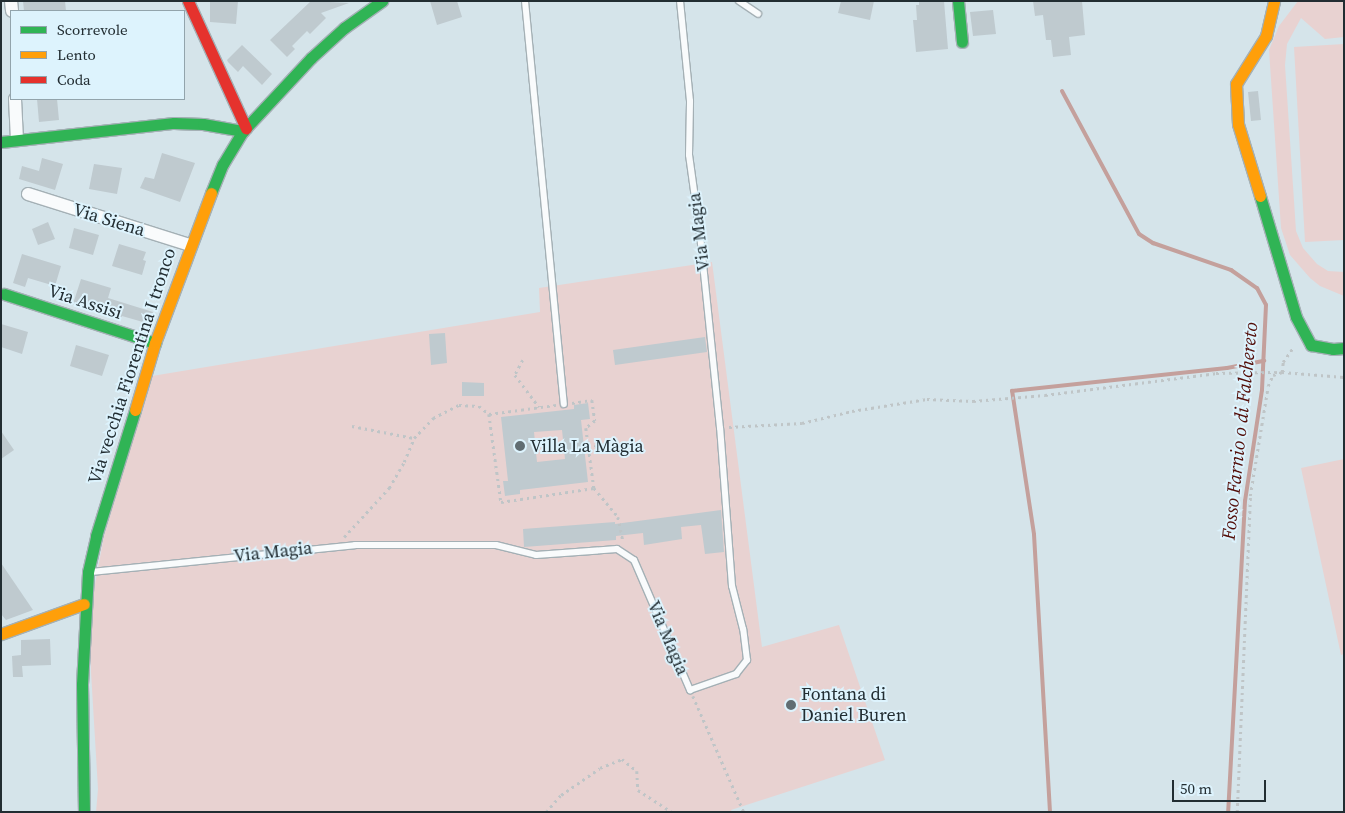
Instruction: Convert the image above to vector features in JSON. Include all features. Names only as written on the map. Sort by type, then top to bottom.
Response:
[{"type":"street","points":[[188,1],[245,130]]},
{"type":"street","name":"Via vecchia Fiorentina I tronco","points":[[84,812],[82,684],[84,604],[88,572],[155,343],[190,245],[223,164],[245,130],[311,58],[344,28],[382,1]]},
{"type":"street","points":[[958,1],[962,42]]},
{"type":"street","points":[[1274,1],[1266,36],[1249,60],[1236,84],[1238,124],[1296,317],[1311,346],[1333,349],[1344,348]]},
{"type":"street","points":[[15,100],[17,140]]},
{"type":"street","points":[[1,142],[144,124],[203,124],[245,130]]},
{"type":"street","name":"Via Siena","points":[[28,194],[190,245]]},
{"type":"street","name":"Via Assisi","points":[[4,294],[155,343]]},
{"type":"street","points":[[1,634],[84,604]]},
{"type":"lane","points":[[525,1],[564,404]]},
{"type":"lane","name":"Via Magia","points":[[88,572],[334,546],[496,545],[536,554],[617,549],[634,560],[690,690],[736,674],[747,660],[743,629],[732,586],[720,428],[700,234],[689,155],[690,101],[680,1]]},
{"type":"lane","points":[[739,1],[758,14]]},
{"type":"path","points":[[1282,372],[1283,362],[1296,344]]},
{"type":"path","points":[[523,360],[515,375],[540,407]]},
{"type":"path","points":[[720,428],[802,423],[836,414],[927,399],[973,401],[1045,395],[1216,373],[1244,371],[1322,373],[1344,376]]},
{"type":"path","points":[[1237,812],[1250,496],[1268,386],[1272,375],[1282,372]]},
{"type":"path","points":[[489,414],[592,400],[595,421],[586,428],[594,488],[618,518],[626,555]]},
{"type":"path","points":[[334,546],[360,522],[389,488],[404,462],[414,438],[433,418],[458,405],[479,406],[489,414],[501,502],[594,488]]},
{"type":"path","points":[[352,426],[414,438]]},
{"type":"path","points":[[588,447],[635,443]]},
{"type":"path","points":[[690,690],[744,812]]},
{"type":"path","points":[[546,812],[561,795],[593,773],[622,760],[637,770],[638,790],[672,812]]},
{"type":"shaded area","points":[[1298,1],[1344,1],[1344,37],[1325,39],[1301,18],[1287,44],[1285,65],[1296,231],[1303,248],[1317,264],[1328,271],[1344,272],[1344,296],[1320,286],[1310,278],[1290,255],[1281,228],[1269,50],[1279,26]]},
{"type":"shaded area","points":[[1344,44],[1344,240],[1305,242],[1294,47]]},
{"type":"shaded area","points":[[712,262],[762,647],[839,625],[885,760],[731,810],[732,812],[96,812],[98,789],[91,672],[90,611],[104,536],[152,376],[540,312],[539,288]]},
{"type":"shaded area","points":[[1344,459],[1344,654],[1341,655],[1301,468]]},
{"type":"building","points":[[23,1],[65,1],[66,10],[24,10]]},
{"type":"building","points":[[210,1],[238,1],[236,24],[210,22]]},
{"type":"building","points":[[311,1],[349,3],[321,13],[326,18],[310,34],[307,31],[292,46],[295,49],[287,57],[270,40]]},
{"type":"building","points":[[430,1],[457,1],[462,17],[437,25]]},
{"type":"building","points":[[841,1],[874,1],[870,20],[838,13]]},
{"type":"building","points":[[919,1],[944,1],[948,49],[916,52],[913,20],[917,20],[916,5],[919,5]]},
{"type":"building","points":[[1033,1],[1082,1],[1085,35],[1069,37],[1071,55],[1053,57],[1051,40],[1046,40],[1043,15],[1035,16]]},
{"type":"building","points":[[993,10],[996,34],[973,36],[970,12]]},
{"type":"building","points":[[242,45],[272,74],[262,85],[243,66],[238,72],[227,60]]},
{"type":"building","points":[[1258,91],[1261,120],[1251,121],[1248,92]]},
{"type":"building","points":[[37,100],[57,100],[59,120],[39,122]]},
{"type":"building","points":[[162,153],[195,163],[180,202],[140,188],[145,177],[154,179]]},
{"type":"building","points":[[42,158],[63,164],[55,190],[19,179],[22,166],[39,171]]},
{"type":"building","points":[[94,164],[122,168],[117,194],[89,189]]},
{"type":"building","points":[[48,222],[55,239],[38,245],[32,229]]},
{"type":"building","points":[[74,228],[99,235],[93,255],[69,248]]},
{"type":"building","points":[[119,244],[146,252],[143,260],[146,261],[142,275],[112,266]]},
{"type":"building","points":[[22,254],[61,266],[55,286],[28,278],[25,287],[13,283]]},
{"type":"building","points":[[81,279],[111,288],[108,298],[153,312],[150,324],[122,316],[120,320],[73,304]]},
{"type":"building","points":[[1,324],[28,332],[22,354],[1,347]]},
{"type":"building","points":[[445,333],[447,363],[431,365],[429,334]]},
{"type":"building","points":[[705,337],[707,352],[615,365],[613,350]]},
{"type":"building","points":[[76,345],[109,355],[102,376],[70,366]]},
{"type":"building","points":[[462,382],[484,383],[484,396],[462,396]]},
{"type":"building","name":"Villa La Màgia","points":[[588,403],[590,419],[581,420],[588,482],[520,490],[520,494],[505,496],[503,481],[508,481],[501,417],[574,409],[574,405]],"holes":[[[562,430],[565,459],[537,462],[534,432]]]},
{"type":"building","points":[[1,431],[14,450],[1,459]]},
{"type":"building","points":[[721,510],[724,552],[705,554],[701,525],[681,527],[682,539],[644,545],[643,533],[616,536],[616,540],[524,547],[523,529],[615,522],[615,524]]},
{"type":"building","points":[[1,563],[33,610],[6,620],[1,614]]},
{"type":"building","points":[[50,639],[51,665],[22,666],[23,677],[13,677],[12,656],[21,655],[21,640]]},
{"type":"waterway","name":"Fosso Farnio o di Falchereto","points":[[1062,91],[1139,234],[1153,243],[1231,270],[1257,288],[1266,305],[1262,390],[1245,501],[1228,812]]},
{"type":"waterway","points":[[1050,812],[1034,534],[1012,391],[1227,368],[1264,361]]},
{"type":"traffic: fast","points":[[211,193],[223,164],[243,131],[311,58],[344,28],[382,1]]},
{"type":"traffic: fast","points":[[958,1],[962,42]]},
{"type":"traffic: fast","points":[[1,142],[174,123],[203,124],[243,131]]},
{"type":"traffic: fast","points":[[1260,196],[1296,317],[1311,345],[1333,349],[1344,348]]},
{"type":"traffic: fast","points":[[4,294],[155,343]]},
{"type":"traffic: fast","points":[[84,812],[82,684],[88,572],[96,536],[135,410]]},
{"type":"traffic: slow","points":[[1260,196],[1238,124],[1236,84],[1266,36],[1274,1]]},
{"type":"traffic: slow","points":[[135,410],[155,343],[211,193]]},
{"type":"traffic: slow","points":[[1,634],[84,604]]},
{"type":"traffic: jam","points":[[188,1],[246,128]]},
{"type":"place","name":"Villa La Màgia","points":[[520,446]]},
{"type":"place","name":"Fontana di Daniel Buren","points":[[791,705]]}]
